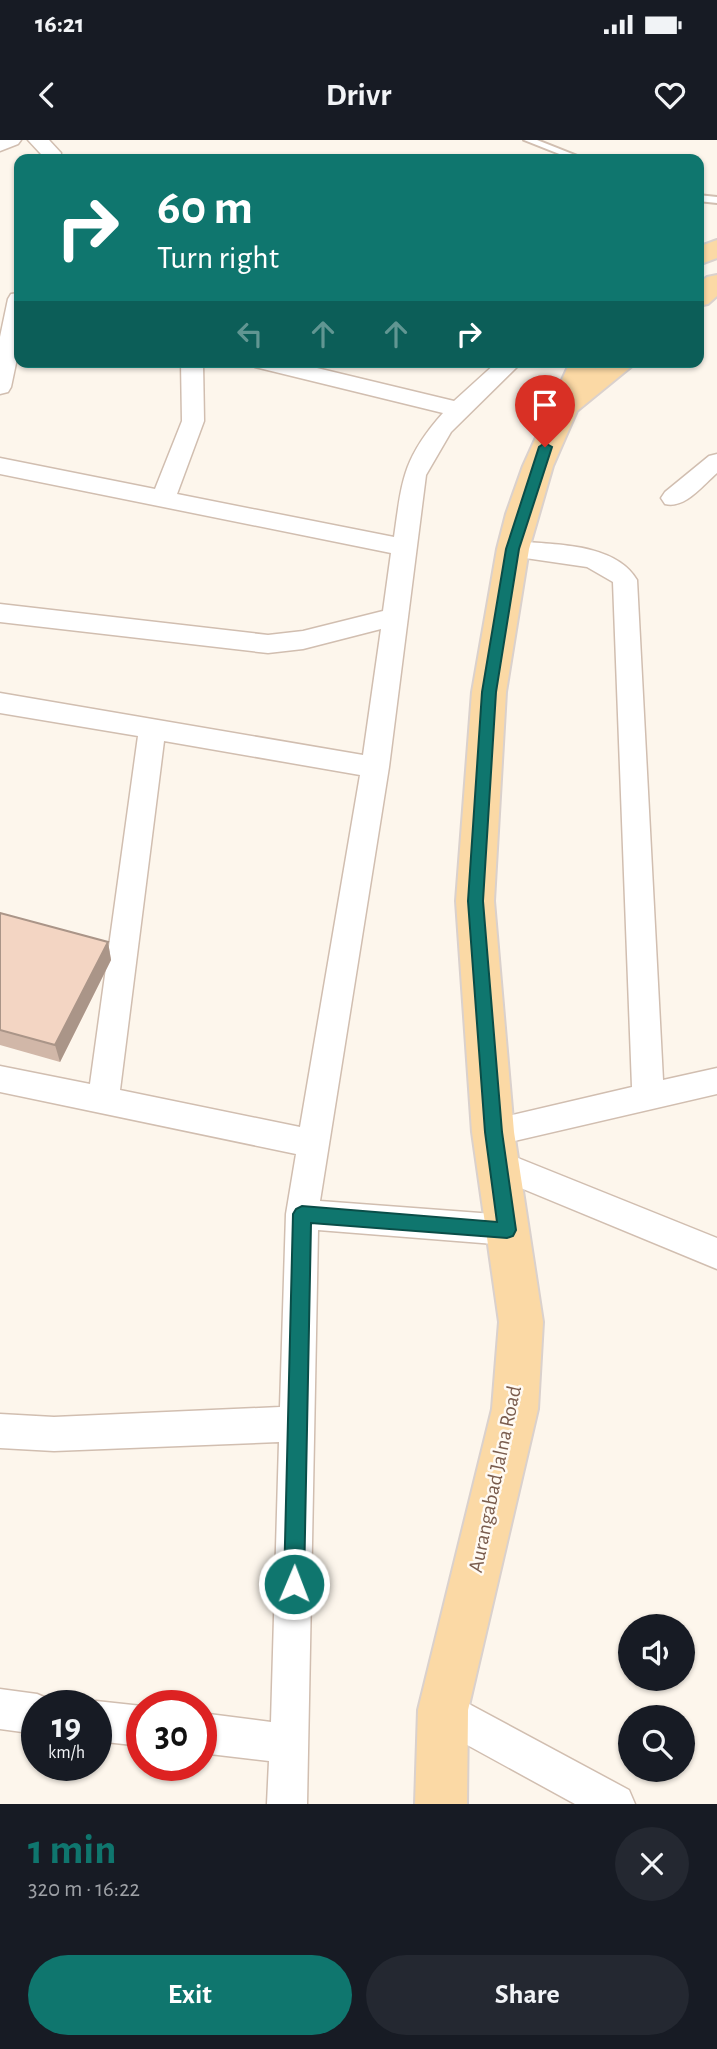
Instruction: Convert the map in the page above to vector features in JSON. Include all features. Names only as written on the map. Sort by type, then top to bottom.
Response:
[{"type":"main road","name":"Aurangabad Jalna Road","points":[[441,1804],[443,1710],[515,1409],[521,1322],[496,1148],[475,901],[489,692],[513,549],[538,466],[581,368]]},
{"type":"main road","points":[[561,409],[615,368]]},
{"type":"street","points":[[0,145],[12,140]]},
{"type":"street","points":[[38,140],[51,154]]},
{"type":"street","points":[[0,387],[7,322]]},
{"type":"street","points":[[163,499],[193,421],[192,368]]},
{"type":"street","points":[[288,368],[457,409]]},
{"type":"street","points":[[287,1804],[302,1214],[375,767],[414,475],[457,409],[504,368]]},
{"type":"street","points":[[673,498],[717,461]]},
{"type":"street","points":[[0,466],[404,547]]},
{"type":"street","points":[[513,549],[597,561],[616,569],[625,580],[648,1097]]},
{"type":"street","points":[[0,613],[268,644],[303,640],[395,617]]},
{"type":"street","points":[[0,703],[375,767]]},
{"type":"street","points":[[103,1100],[152,729]]},
{"type":"street","points":[[0,1079],[313,1144]]},
{"type":"street","points":[[496,1148],[648,1097],[717,1081]]},
{"type":"street","points":[[496,1148],[717,1254]]},
{"type":"street","points":[[302,1214],[507,1230]]},
{"type":"street","points":[[0,1431],[54,1434],[297,1424]]},
{"type":"street","points":[[0,1709],[21,1712]]},
{"type":"street","points":[[443,1710],[615,1804]]},
{"type":"street","points":[[217,1736],[290,1744]]},
{"type":"lane","points":[[529,140],[567,154]]},
{"type":"building","points":[[0,913],[108,942],[55,1045],[0,1030]]},
{"type":"route","points":[[294,1584],[302,1214],[507,1230],[493,1132],[475,901],[489,692],[513,549],[545,447]]}]
